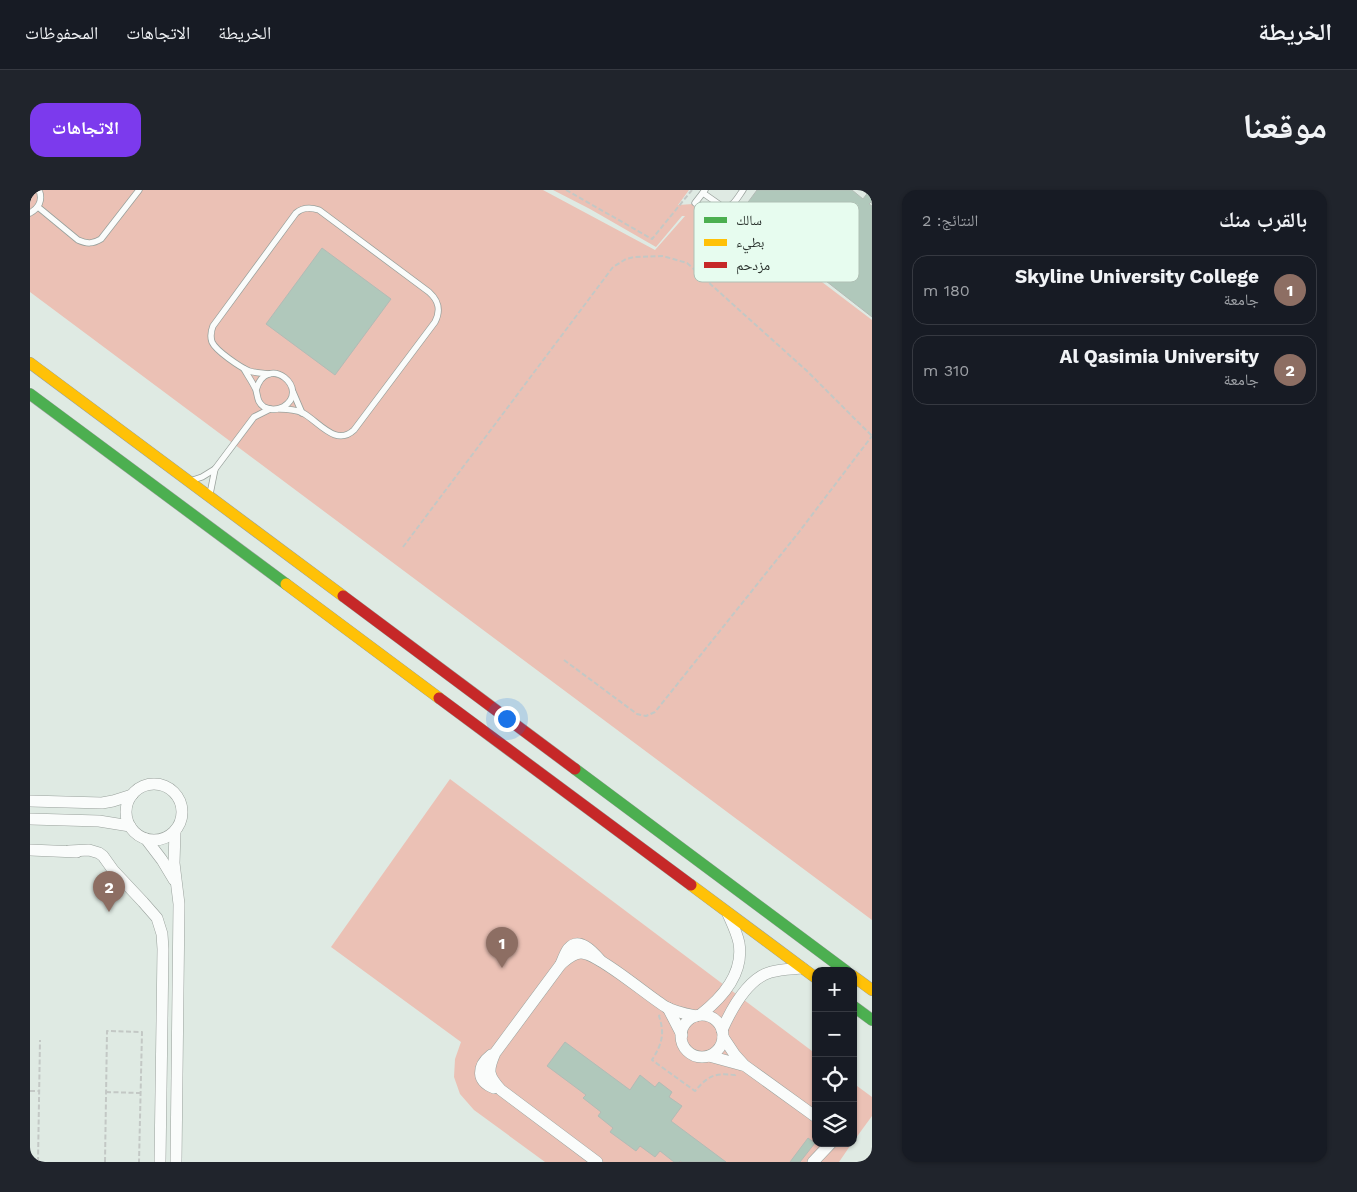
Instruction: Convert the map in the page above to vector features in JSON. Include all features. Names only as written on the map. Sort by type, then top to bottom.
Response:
[{"type":"street","points":[[30,362],[841,967]]},
{"type":"street","points":[[30,394],[812,975]]},
{"type":"street","points":[[146,839],[158,840],[164,838],[175,831],[181,822],[182,810],[180,799],[172,790],[162,785],[151,784],[140,787],[128,802],[127,818],[130,826],[137,834],[146,839],[162,860],[176,883]]},
{"type":"street","points":[[30,801],[102,803],[132,795]]},
{"type":"street","points":[[30,819],[99,821],[130,826]]},
{"type":"street","points":[[175,831],[174,863],[179,904],[176,1162]]},
{"type":"street","points":[[30,850],[69,851],[84,849],[94,851],[103,856],[113,870],[157,918],[163,949],[160,1162]]},
{"type":"street","points":[[682,1035],[686,1023],[698,1016],[719,998],[734,977],[737,968],[739,943],[728,912]]},
{"type":"street","points":[[597,1162],[501,1090],[491,1079],[489,1072],[495,1053],[561,964],[576,954],[582,953],[601,961],[667,1007],[698,1016],[706,1015],[716,1020],[734,1055],[744,1065],[812,1116]]},
{"type":"street","points":[[708,1056],[719,1049],[728,1016],[740,997],[760,977],[770,972],[802,968]]},
{"type":"street","points":[[857,979],[872,990]]},
{"type":"street","points":[[667,1007],[688,1050],[697,1056],[708,1056],[744,1065]]},
{"type":"street","points":[[857,1009],[872,1020]]},
{"type":"street","points":[[816,1158],[827,1147]]},
{"type":"lane","points":[[30,213],[38,207],[41,194],[39,190]]},
{"type":"lane","points":[[38,207],[78,240],[90,243],[96,242],[101,239],[139,190]]},
{"type":"lane","points":[[734,202],[743,190]]},
{"type":"lane","points":[[696,202],[704,191],[716,202]]},
{"type":"lane","points":[[257,397],[262,405],[270,409],[302,413],[332,434],[341,436],[350,434],[435,322],[438,316],[438,302],[434,296],[318,210],[313,208],[301,209],[296,213],[213,326],[211,332],[212,343],[216,348],[252,372],[269,374]]},
{"type":"lane","points":[[244,368],[256,390],[257,397],[254,417]]},
{"type":"lane","points":[[256,390],[262,377],[275,373],[282,375],[291,384],[302,413]]},
{"type":"lane","points":[[280,409],[289,402],[292,390]]},
{"type":"lane","points":[[188,481],[202,477],[215,470],[254,417],[270,409]]},
{"type":"lane","points":[[210,496],[215,470]]},
{"type":"path","points":[[566,190],[652,239],[692,190]]},
{"type":"path","points":[[402,547],[613,266],[634,257],[664,256],[687,263],[694,269]]},
{"type":"path","points":[[564,660],[637,714],[646,716],[655,712],[799,532],[872,436],[808,371],[708,282]]},
{"type":"path","points":[[667,1007],[659,1016],[662,1026],[661,1043],[652,1060],[695,1091],[705,1080],[714,1075]]},
{"type":"path","points":[[105,1162],[107,1030],[142,1032],[139,1162]]},
{"type":"path","points":[[30,1162],[37,1162],[40,1040]]},
{"type":"path","points":[[30,1091],[39,1091]]},
{"type":"path","points":[[106,1092],[140,1093]]},
{"type":"shaded area","points":[[30,190],[543,190],[655,250],[685,216],[682,216],[656,247],[553,190],[689,190],[678,205],[694,204],[694,282],[822,282],[872,320],[872,920],[30,292]]},
{"type":"shaded area","points":[[450,779],[812,1051],[812,1147],[849,1147],[839,1162],[545,1162],[474,1110],[460,1094],[454,1077],[455,1059],[461,1042],[331,947]]},
{"type":"shaded area","points":[[857,1086],[872,1097],[872,1116],[857,1137]]},
{"type":"building","points":[[757,190],[852,190],[863,199],[869,191],[872,194],[872,201],[869,204],[872,206],[872,317],[827,282],[859,282],[859,202],[748,202]]},
{"type":"building","points":[[322,248],[391,299],[335,375],[266,324]]},
{"type":"building","points":[[565,1042],[630,1090],[640,1075],[655,1087],[659,1082],[672,1092],[669,1097],[682,1106],[671,1121],[726,1162],[674,1162],[660,1151],[655,1157],[640,1146],[636,1151],[610,1132],[613,1128],[598,1116],[601,1112],[583,1098],[586,1095],[547,1066]]},
{"type":"building","points":[[808,1138],[812,1141],[812,1147],[800,1162],[790,1162]]},
{"type":"traffic: fast","points":[[30,394],[286,584]]},
{"type":"traffic: fast","points":[[575,769],[841,967]]},
{"type":"traffic: fast","points":[[857,1009],[872,1020]]},
{"type":"traffic: slow","points":[[30,363],[343,596]]},
{"type":"traffic: slow","points":[[286,584],[439,698]]},
{"type":"traffic: slow","points":[[691,885],[812,975]]},
{"type":"traffic: slow","points":[[857,979],[872,990]]},
{"type":"traffic: jam","points":[[343,596],[575,769]]},
{"type":"traffic: jam","points":[[439,698],[691,885]]},
{"type":"place","name":"Al Qasimia University","points":[[109,912]]},
{"type":"place","name":"Skyline University College","points":[[502,968]]}]
